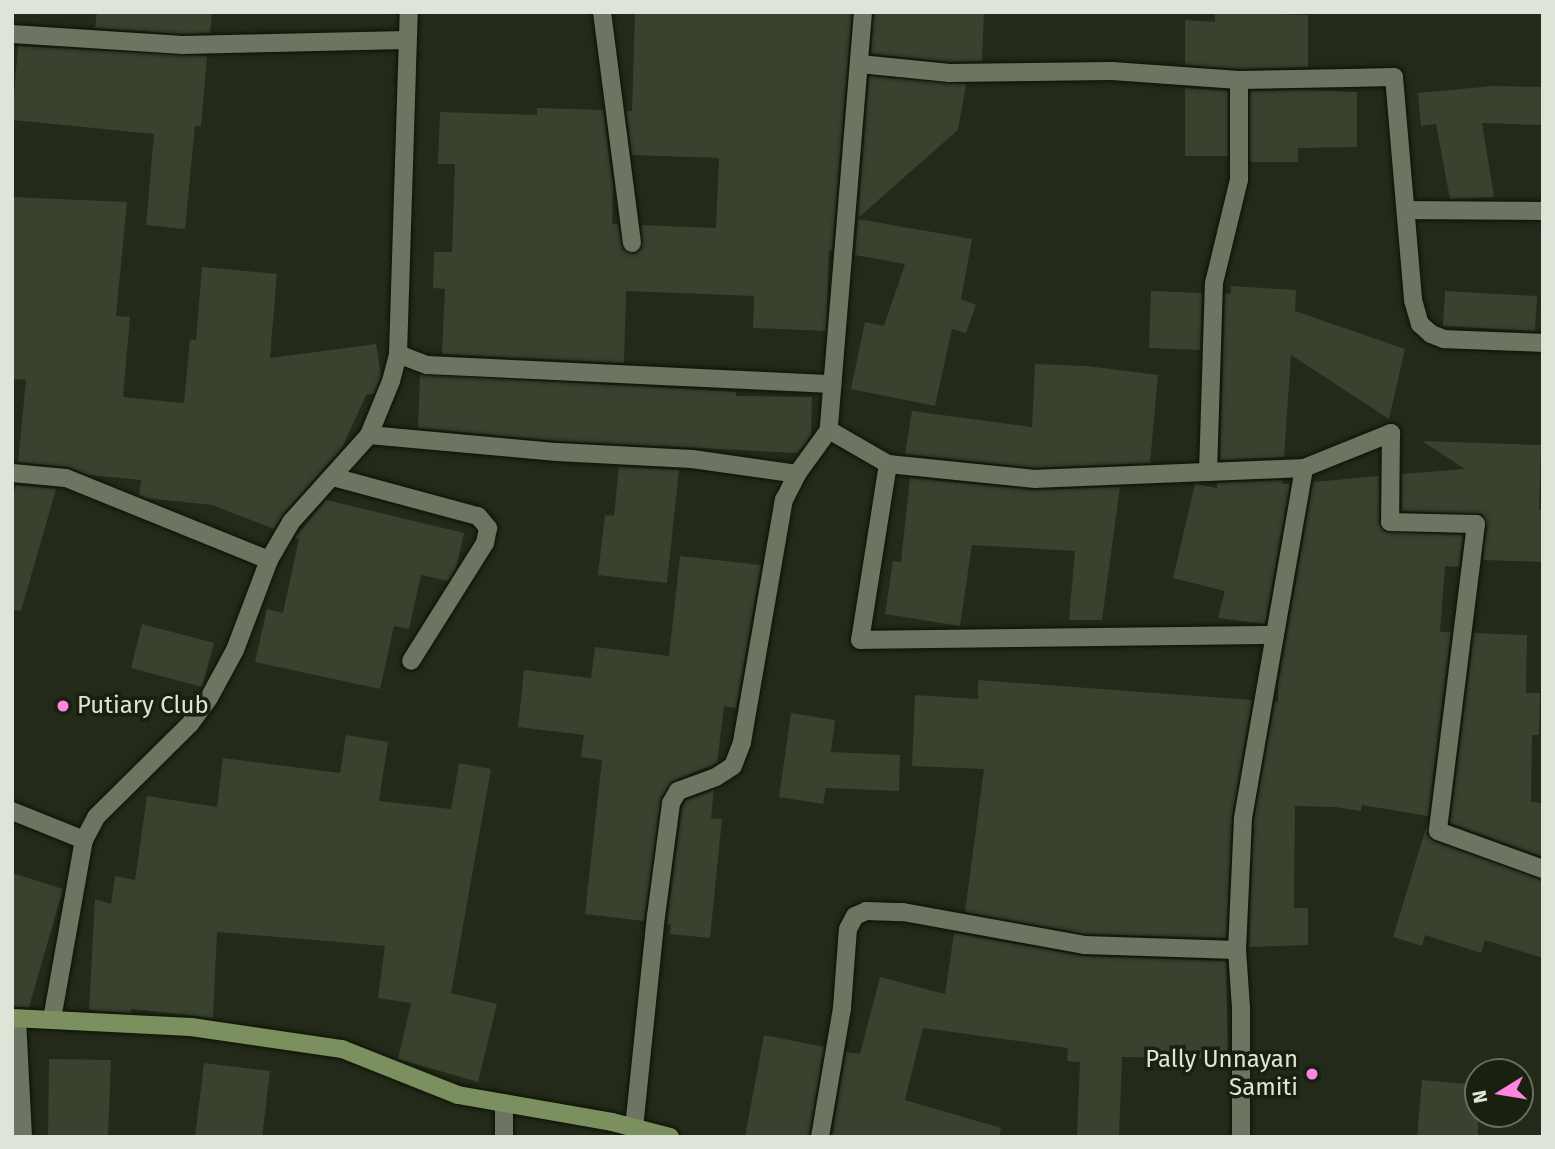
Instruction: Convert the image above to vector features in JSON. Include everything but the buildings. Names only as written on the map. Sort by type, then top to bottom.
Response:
[{"type":"street","points":[[52,1018],[84,840],[96,817],[190,724],[209,698],[235,650],[269,560],[291,522],[369,435],[391,381],[398,354],[408,12]]},
{"type":"street","points":[[602,12],[632,243]]},
{"type":"street","points":[[635,1128],[656,916],[671,803],[678,792],[716,777],[733,766],[742,743],[784,500],[797,474],[829,430],[863,12]]},
{"type":"street","points":[[12,34],[183,45],[406,40]]},
{"type":"street","points":[[860,64],[950,73],[1112,71],[1239,80],[1394,77],[1413,300],[1420,324],[1431,334],[1444,339],[1543,343]]},
{"type":"street","points":[[1208,472],[1214,283],[1239,180],[1239,80]]},
{"type":"street","points":[[1406,210],[1543,211]]},
{"type":"street","points":[[398,354],[427,365],[833,384]]},
{"type":"street","points":[[829,430],[888,464],[1035,480],[1304,468],[1391,433],[1390,522],[1476,524],[1438,831],[1543,869]]},
{"type":"street","points":[[369,435],[557,452],[692,458],[797,474]]},
{"type":"street","points":[[888,464],[860,640],[1275,635]]},
{"type":"street","points":[[1241,1137],[1241,1009],[1237,950],[1243,818],[1304,468]]},
{"type":"street","points":[[12,473],[66,478],[269,560]]},
{"type":"street","points":[[333,477],[478,516],[488,527],[485,543],[411,661]]},
{"type":"street","points":[[12,811],[84,840]]},
{"type":"street","points":[[820,1137],[840,1020],[848,929],[855,916],[866,911],[902,912],[1084,945],[1237,950]]},
{"type":"street","points":[[23,1137],[15,1018],[191,1027],[342,1049],[458,1095],[670,1137]]},
{"type":"street","points":[[504,1137],[505,1103]]},
{"type":"place","name":"Putiary Club","points":[[63,706]]},
{"type":"place","name":"Pally Unnayan Samiti","points":[[1312,1074]]}]
